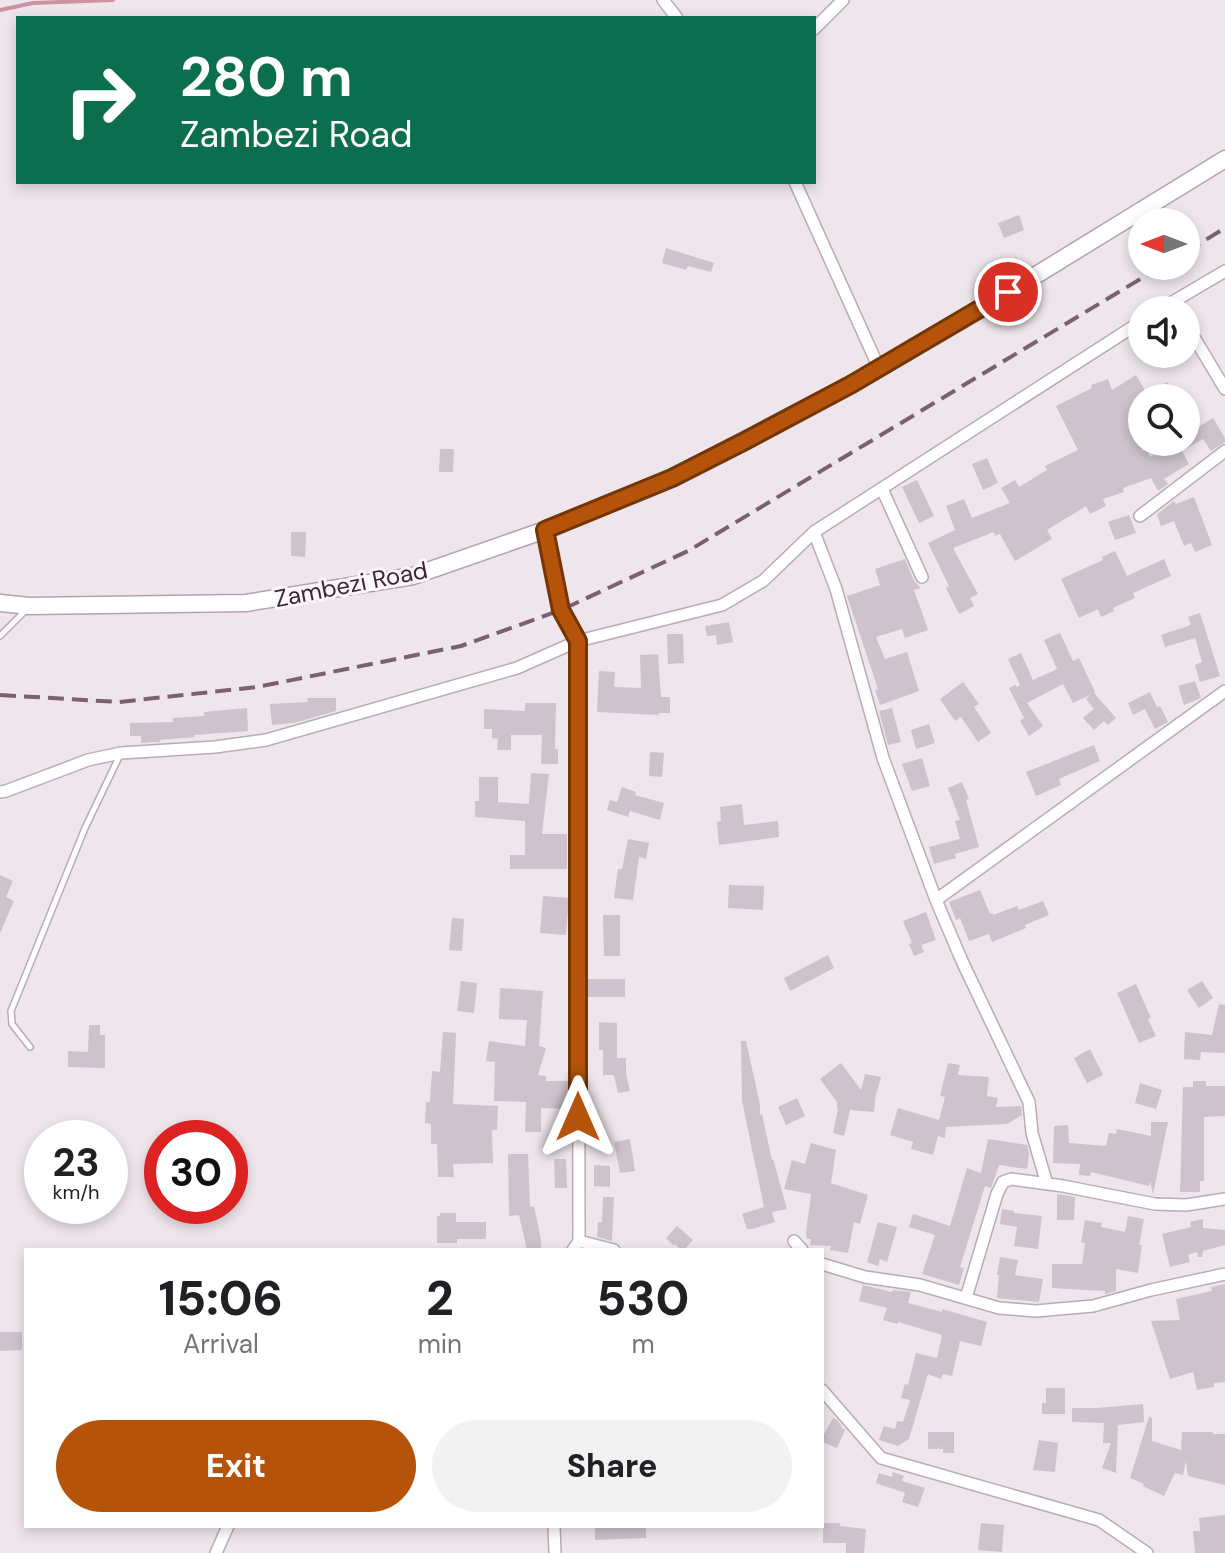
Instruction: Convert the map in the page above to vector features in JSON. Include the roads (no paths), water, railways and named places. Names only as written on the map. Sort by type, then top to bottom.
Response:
[{"type":"main road","name":"Zambezi Road","points":[[0,603],[29,606],[246,603],[413,576],[545,530],[672,478],[879,368],[1225,159]]},
{"type":"street","points":[[663,0],[675,16]]},
{"type":"street","points":[[816,27],[843,0]]},
{"type":"street","points":[[796,184],[879,368]]},
{"type":"street","points":[[1189,296],[1225,271]]},
{"type":"street","points":[[0,792],[88,760],[121,753],[215,747],[266,740],[517,668],[578,641],[722,605],[763,581],[814,532],[1128,330]]},
{"type":"street","points":[[1200,347],[1225,389]]},
{"type":"street","points":[[1140,516],[1225,451]]},
{"type":"street","points":[[882,489],[922,577]]},
{"type":"street","points":[[545,530],[561,610],[578,641],[576,1245],[599,1248]]},
{"type":"street","points":[[814,532],[836,589],[883,758],[936,900],[1029,1102],[1032,1133],[1047,1184]]},
{"type":"street","points":[[936,900],[1225,691]]},
{"type":"street","points":[[966,1298],[1003,1182],[1011,1179],[1047,1184],[1155,1204],[1186,1205],[1225,1199]]},
{"type":"street","points":[[824,1265],[849,1273],[920,1285],[999,1308],[1020,1310],[1056,1310],[1108,1303],[1225,1274]]},
{"type":"street","points":[[824,1392],[881,1458],[1099,1520],[1147,1553]]},
{"type":"street","points":[[216,1553],[227,1528]]},
{"type":"street","points":[[554,1528],[555,1553]]},
{"type":"lane","points":[[0,636],[29,606]]},
{"type":"lane","points":[[30,1047],[12,1024],[11,1011],[85,828],[121,753]]},
{"type":"waterway","points":[[0,10],[33,3],[113,0]]},
{"type":"railway","points":[[1200,243],[1225,228]]},
{"type":"railway","points":[[0,695],[119,702],[257,687],[461,646],[561,610],[688,551],[1139,280]]}]
